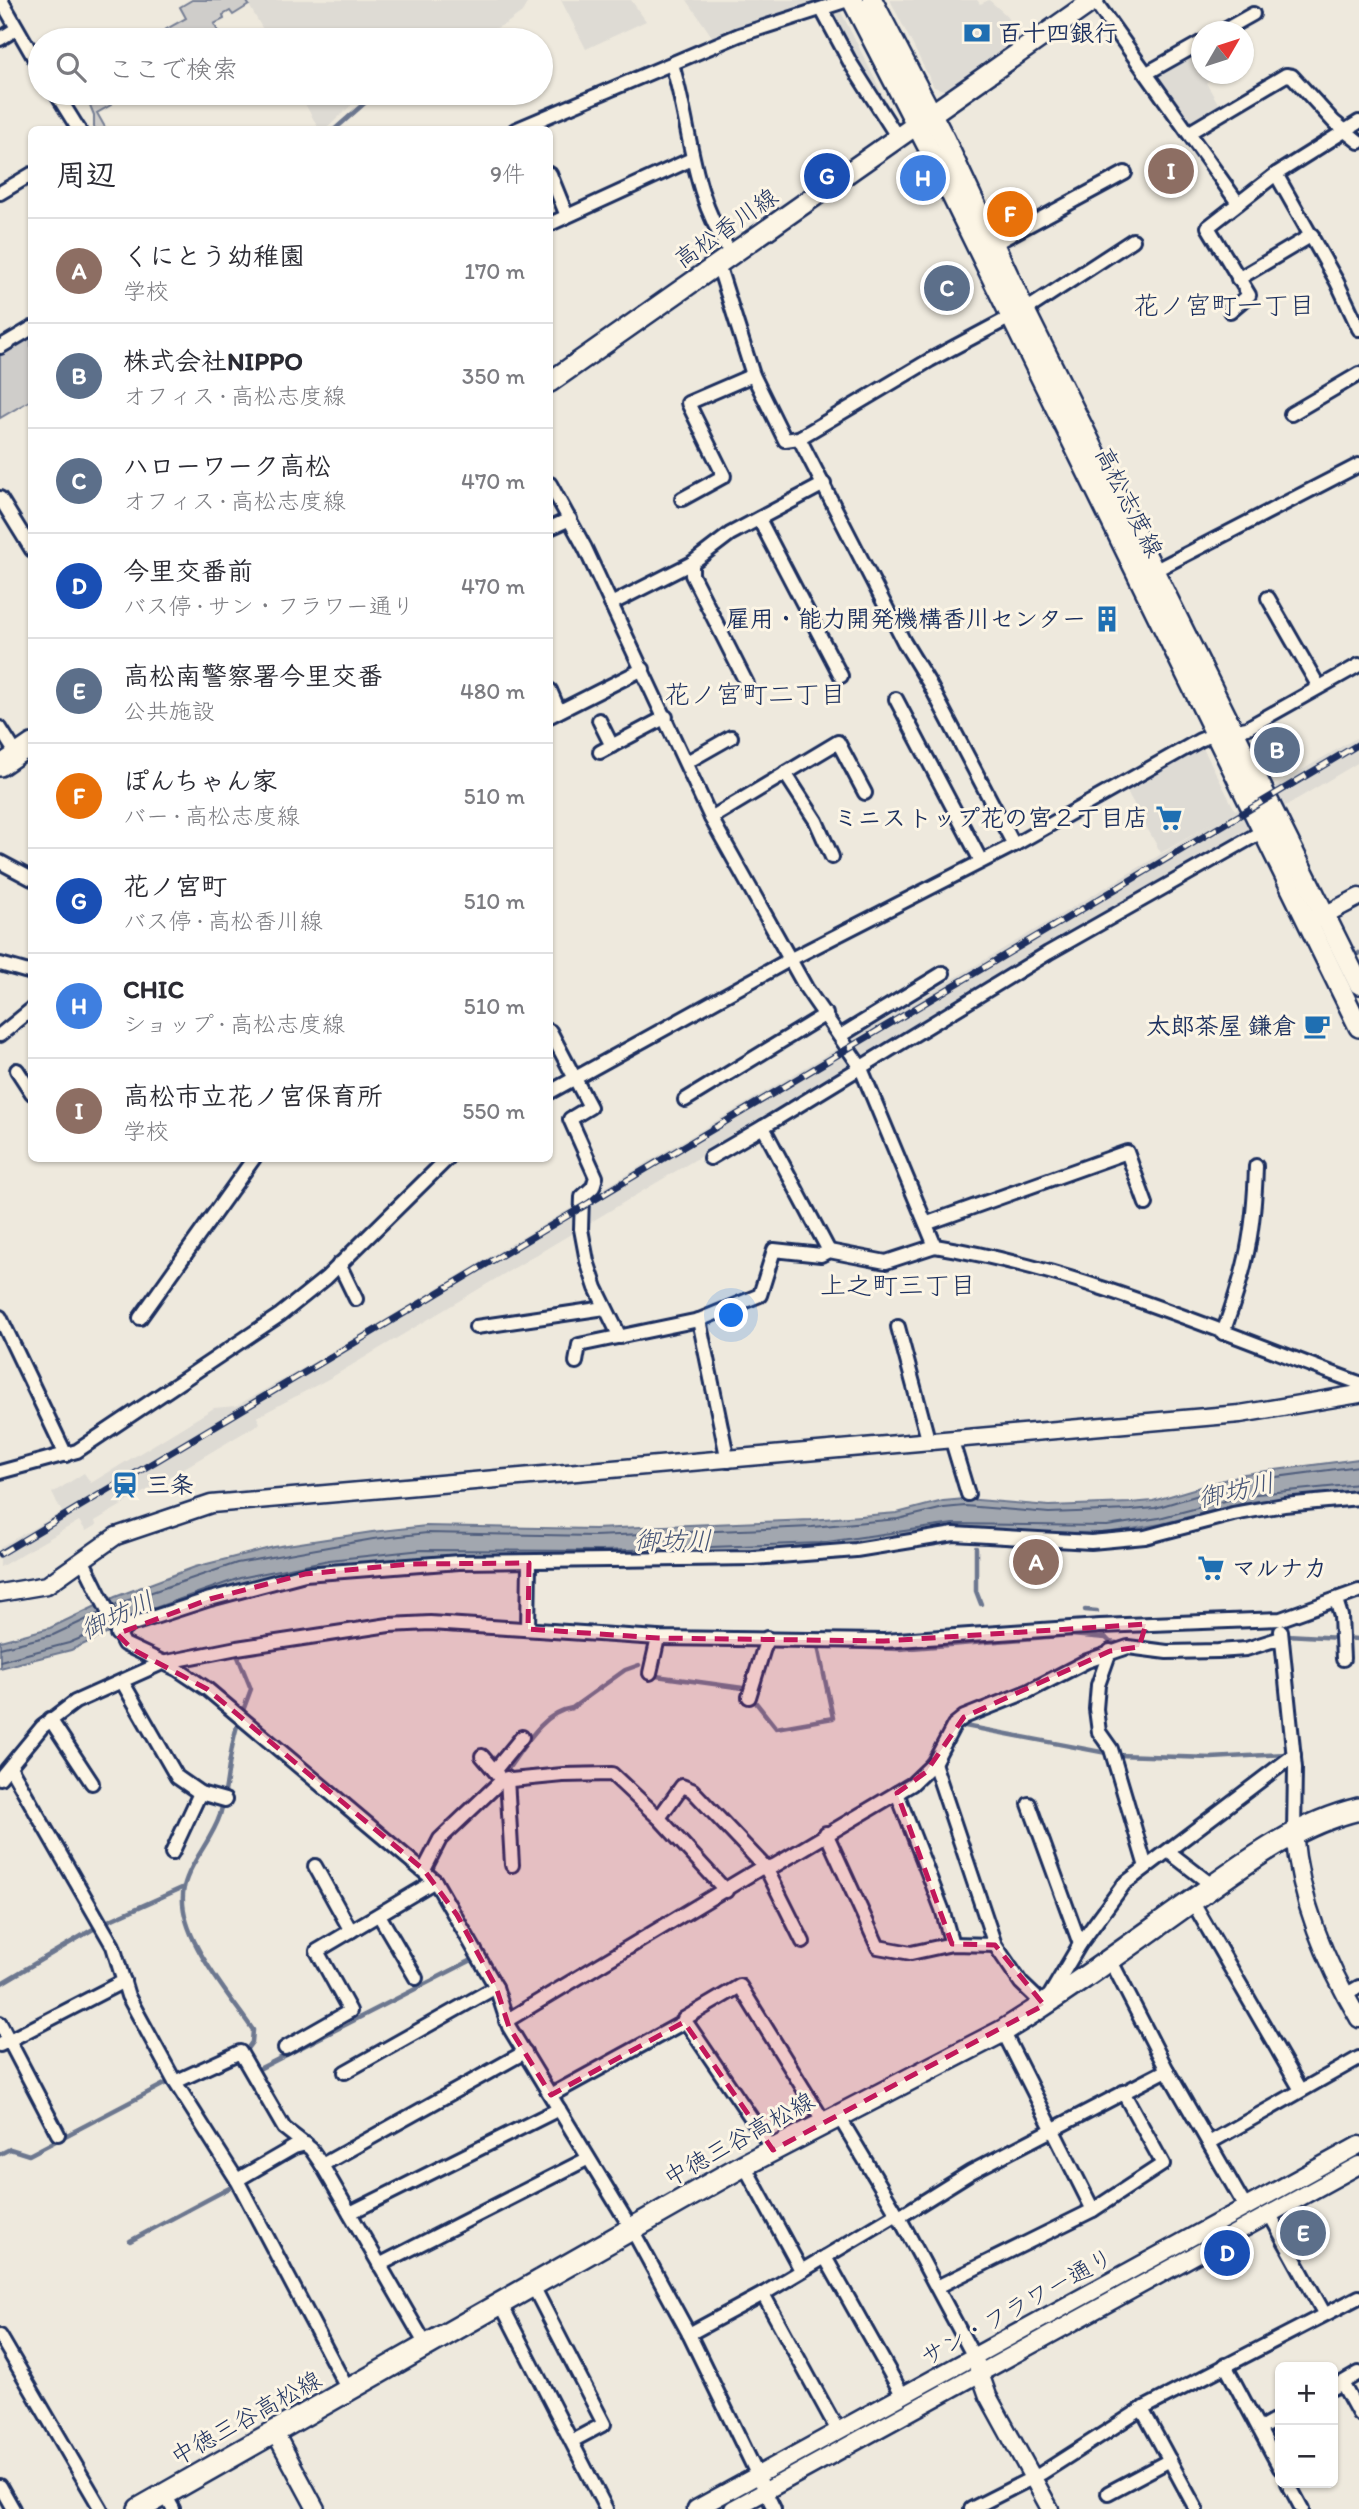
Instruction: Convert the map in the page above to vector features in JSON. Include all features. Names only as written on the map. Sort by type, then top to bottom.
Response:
[{"type":"main road","name":"高松志度線","points":[[850,0],[924,120]]},
{"type":"main road","name":"高松志度線","points":[[872,0],[924,120],[1016,313],[1317,919],[1359,1027]]},
{"type":"main road","name":"高松香川線","points":[[553,380],[1094,0]]},
{"type":"main road","name":"高松志度線","points":[[1224,733],[1263,831],[1359,984]]},
{"type":"main road","points":[[0,766],[25,749]]},
{"type":"main road","name":"中徳三谷高松線","points":[[139,2509],[169,2501],[274,2431],[502,2306],[744,2165],[1003,2031],[1044,2006],[1213,1886],[1294,1833],[1359,1808]]},
{"type":"street","points":[[1,0],[28,48]]},
{"type":"street","points":[[530,126],[739,35],[850,0]]},
{"type":"street","points":[[1094,0],[1238,203]]},
{"type":"street","points":[[822,10],[851,64],[898,138]]},
{"type":"street","points":[[1241,21],[1253,14]]},
{"type":"street","points":[[0,39],[16,29]]},
{"type":"street","points":[[1147,73],[1191,49]]},
{"type":"street","points":[[672,64],[699,191],[725,259],[753,375],[785,440],[799,438],[1016,313],[1133,240]]},
{"type":"street","points":[[1190,132],[1286,75],[1292,76],[1334,122],[1359,142]]},
{"type":"street","points":[[63,105],[77,126]]},
{"type":"street","points":[[1230,311],[1249,295],[1208,227],[1276,174],[1359,122]]},
{"type":"street","points":[[553,223],[692,159]]},
{"type":"street","points":[[985,248],[1125,173]]},
{"type":"street","points":[[1276,174],[1312,235],[1359,329]]},
{"type":"street","points":[[0,193],[28,176]]},
{"type":"street","points":[[553,181],[567,216]]},
{"type":"street","points":[[1238,279],[1312,235]]},
{"type":"street","points":[[0,347],[28,330]]},
{"type":"street","points":[[1291,414],[1359,374]]},
{"type":"street","points":[[682,499],[724,476],[688,403],[753,375]]},
{"type":"street","points":[[799,438],[904,642],[929,683],[1014,845]]},
{"type":"street","points":[[1147,575],[1359,465]]},
{"type":"street","points":[[611,604],[692,563],[730,534],[824,484]]},
{"type":"street","points":[[553,489],[643,669],[711,818],[789,960],[860,1066],[928,1223],[935,1246]]},
{"type":"street","points":[[0,498],[28,544]]},
{"type":"street","points":[[553,526],[570,519]]},
{"type":"street","points":[[759,519],[841,676]]},
{"type":"street","points":[[692,563],[692,575],[747,684]]},
{"type":"street","points":[[1268,598],[1319,687]]},
{"type":"street","points":[[553,1090],[789,960],[1014,845],[1224,733],[1247,728],[1359,664]]},
{"type":"street","points":[[554,713],[643,669]]},
{"type":"street","points":[[896,699],[981,861]]},
{"type":"street","points":[[600,752],[666,717]]},
{"type":"street","points":[[599,720],[612,746]]},
{"type":"street","points":[[0,728],[12,747],[25,749]]},
{"type":"street","points":[[687,762],[731,737]]},
{"type":"street","points":[[711,818],[838,742],[865,793]]},
{"type":"street","points":[[785,773],[816,821],[832,857]]},
{"type":"street","points":[[710,1158],[1048,953],[1263,831]]},
{"type":"street","points":[[0,862],[28,877]]},
{"type":"street","points":[[1317,919],[1359,897]]},
{"type":"street","points":[[0,964],[28,973]]},
{"type":"street","points":[[840,1035],[943,973]]},
{"type":"street","points":[[0,1035],[28,1012]]},
{"type":"street","points":[[685,1100],[826,1014]]},
{"type":"street","points":[[553,1037],[590,1107],[570,1119],[596,1177],[593,1187],[582,1197],[581,1229],[587,1261],[605,1308],[620,1337]]},
{"type":"street","points":[[17,1070],[28,1087]]},
{"type":"street","points":[[763,1127],[829,1251]]},
{"type":"street","points":[[928,1223],[1128,1152],[1146,1204]]},
{"type":"street","points":[[139,1318],[251,1162]]},
{"type":"street","points":[[0,1472],[66,1455],[90,1443],[280,1315],[339,1264],[443,1162]]},
{"type":"street","points":[[1223,1333],[1250,1254],[1255,1218],[1256,1166]]},
{"type":"street","points":[[576,1362],[579,1345],[699,1320],[760,1295],[774,1251],[821,1255],[829,1251],[886,1262],[935,1246],[1021,1264],[1113,1291],[1359,1383]]},
{"type":"street","points":[[339,1264],[356,1300]]},
{"type":"street","points":[[476,1327],[605,1308]]},
{"type":"street","points":[[0,1317],[66,1455]]},
{"type":"street","points":[[699,1320],[728,1461]]},
{"type":"street","points":[[898,1327],[929,1443]]},
{"type":"street","points":[[0,1593],[47,1585],[117,1536],[211,1504],[728,1461],[1240,1414],[1359,1394]]},
{"type":"street","points":[[952,1441],[968,1494]]},
{"type":"street","points":[[116,1633],[130,1625],[197,1603],[305,1574],[410,1564],[753,1558],[856,1550],[954,1534],[1091,1542],[1145,1537],[1233,1514],[1284,1505],[1359,1498]]},
{"type":"street","points":[[83,1560],[116,1633],[132,1649],[192,1679],[225,1704],[348,1811],[435,1881],[496,1987],[506,2021],[631,2230],[689,2334],[774,2509]]},
{"type":"street","points":[[528,1629],[529,1563]]},
{"type":"street","points":[[0,1778],[50,1719],[75,1702],[123,1683],[162,1663],[389,1625],[430,1623],[658,1638],[884,1641],[1146,1624],[1281,1619],[1359,1591]]},
{"type":"street","points":[[1336,1600],[1341,1616],[1343,1659]]},
{"type":"street","points":[[1281,1619],[1294,1755],[1294,1833],[1301,1884],[1308,1909],[1352,1991],[1359,2019]]},
{"type":"street","points":[[1139,1647],[1146,1624]]},
{"type":"street","points":[[650,1673],[658,1638]]},
{"type":"street","points":[[749,1697],[767,1638]]},
{"type":"street","points":[[506,2021],[673,1920],[912,1784],[934,1763],[954,1725],[964,1717],[1029,1691],[1110,1651],[1139,1647],[1167,1652],[1246,1649],[1282,1638]]},
{"type":"street","points":[[1110,1651],[1098,1685],[1096,1709],[1099,1732],[1111,1749],[1146,1867]]},
{"type":"street","points":[[123,1683],[177,1777],[200,1793],[225,1800]]},
{"type":"street","points":[[50,1719],[92,1783]]},
{"type":"street","points":[[424,1870],[440,1839],[501,1776],[522,1737]]},
{"type":"street","points":[[934,1763],[995,1945],[1021,1983],[1044,2006],[1080,1944],[1124,1884],[1294,1755]]},
{"type":"street","points":[[482,1756],[501,1776],[512,1865]]},
{"type":"street","points":[[10,1767],[113,1946],[128,1996],[175,2082],[237,2180],[348,2390]]},
{"type":"street","points":[[501,1776],[612,1774],[659,1818],[726,1891]]},
{"type":"street","points":[[659,1818],[682,1786],[692,1790],[766,1868],[803,1942]]},
{"type":"street","points":[[172,1853],[200,1793]]},
{"type":"street","points":[[897,1793],[952,1944]]},
{"type":"street","points":[[1029,1804],[1080,1944]]},
{"type":"street","points":[[826,1833],[878,1947],[911,1953],[952,1944],[995,1945]]},
{"type":"street","points":[[1169,1852],[1213,1886]]},
{"type":"street","points":[[315,1866],[351,1931]]},
{"type":"street","points":[[285,2048],[349,2011],[317,1951],[435,1881]]},
{"type":"street","points":[[1192,1901],[1301,2090]]},
{"type":"street","points":[[379,1915],[416,1978]]},
{"type":"street","points":[[1110,1959],[1167,2070],[1246,2208]]},
{"type":"street","points":[[4,2042],[124,1981]]},
{"type":"street","points":[[551,2095],[684,2021],[740,1986],[898,2215],[974,2357],[988,2396],[1050,2509]]},
{"type":"street","points":[[345,2072],[496,1987]]},
{"type":"street","points":[[684,2021],[773,2150]]},
{"type":"street","points":[[0,2022],[4,2042],[58,2134]]},
{"type":"street","points":[[1003,2031],[1093,2210]]},
{"type":"street","points":[[175,2082],[240,2052],[284,2128],[306,2144],[322,2165],[426,2346]]},
{"type":"street","points":[[322,2165],[525,2052]]},
{"type":"street","points":[[1209,2143],[1359,2058]]},
{"type":"street","points":[[689,2334],[763,2294],[971,2172],[1167,2070]]},
{"type":"street","points":[[937,2287],[1093,2210],[1163,2164],[1123,2092]]},
{"type":"street","points":[[350,2213],[559,2109]]},
{"type":"street","points":[[237,2180],[294,2147],[306,2144]]},
{"type":"street","name":"サン・フラワー通り","points":[[733,2509],[980,2374],[1265,2206],[1359,2145]]},
{"type":"street","points":[[379,2265],[587,2159]]},
{"type":"street","points":[[744,2165],[801,2270]]},
{"type":"street","name":"サン・フラワー通り","points":[[696,2509],[974,2357],[993,2343],[1246,2208],[1265,2206],[1359,2165]]},
{"type":"street","points":[[1265,2206],[1324,2313]]},
{"type":"street","points":[[825,2256],[903,2396]]},
{"type":"street","points":[[533,2286],[604,2424],[572,2441]]},
{"type":"street","points":[[763,2294],[838,2431]]},
{"type":"street","points":[[971,2509],[1032,2478],[1142,2409],[1359,2297]]},
{"type":"street","points":[[502,2306],[606,2509]]},
{"type":"street","points":[[0,2336],[101,2509]]},
{"type":"street","points":[[1225,2365],[1275,2458]]},
{"type":"street","points":[[1338,2385],[1359,2374]]},
{"type":"street","points":[[1338,2387],[1359,2414]]},
{"type":"street","points":[[1142,2409],[1196,2509]]},
{"type":"street","points":[[1260,2429],[1275,2420]]},
{"type":"street","points":[[274,2431],[316,2509]]},
{"type":"street","points":[[1108,2493],[1170,2460]]},
{"type":"street","points":[[0,2486],[13,2509]]},
{"type":"street","points":[[1291,2488],[1302,2509]]},
{"type":"highlighted area","points":[[529,1563],[528,1629],[658,1638],[884,1641],[1146,1624],[1139,1647],[1110,1651],[964,1717],[926,1772],[897,1793],[952,1944],[995,1945],[1044,2005],[773,2150],[684,2022],[551,2095],[509,2027],[496,1987],[457,1915],[424,1870],[207,1689],[132,1649],[117,1634],[210,1599],[305,1574],[410,1564]]},
{"type":"shaded area","points":[[192,0],[246,0],[249,5],[233,15],[230,11],[223,15],[224,19],[214,24],[216,28],[168,28],[186,18],[180,7]]},
{"type":"shaded area","points":[[246,0],[529,0],[522,12],[497,28],[262,28]]},
{"type":"shaded area","points":[[561,0],[631,0],[646,21],[586,49]]},
{"type":"shaded area","points":[[687,0],[826,0],[741,25],[713,38]]},
{"type":"shaded area","points":[[890,0],[977,0],[980,4],[989,0],[1005,14],[1019,38],[944,90],[934,87]]},
{"type":"shaded area","points":[[835,10],[841,12],[894,117],[891,124],[828,16]]},
{"type":"shaded area","points":[[1191,56],[1191,84],[1207,84],[1222,110],[1188,127],[1157,80],[1159,74]]},
{"type":"shaded area","points":[[90,105],[111,105],[97,113],[104,126],[94,126],[94,115]]},
{"type":"shaded area","points":[[306,105],[351,105],[329,126],[317,126]]},
{"type":"shaded area","points":[[28,338],[28,402],[0,418],[0,354]]},
{"type":"shaded area","points":[[1356,738],[1359,762],[332,1377],[257,1417],[260,1423],[95,1521],[96,1525],[86,1531],[79,1521],[0,1567],[0,1547],[62,1512],[52,1493],[84,1473],[91,1483],[214,1408],[236,1406],[321,1358],[1213,823],[1161,853],[1125,788],[1202,746],[1235,810]]},
{"type":"water","name":"御坊川","points":[[1359,1459],[1359,1490],[1248,1502],[1161,1524],[1108,1533],[986,1532],[821,1550],[422,1557],[329,1567],[139,1619],[71,1650],[0,1668],[0,1641],[50,1628],[115,1597],[195,1567],[274,1547],[426,1526],[594,1529],[811,1520],[897,1513],[943,1501],[965,1499],[1049,1506],[1130,1503],[1153,1501],[1244,1474]]},
{"type":"waterway","points":[[339,126],[362,105]]},
{"type":"waterway","points":[[976,1548],[976,1591],[981,1604]]},
{"type":"waterway","points":[[1085,1610],[1097,1611]]},
{"type":"waterway","points":[[753,1699],[776,1728],[833,1718],[818,1646],[899,1649],[1071,1635],[1106,1638],[1103,1635]]},
{"type":"waterway","points":[[1286,1635],[1359,1639]]},
{"type":"waterway","points":[[1106,1638],[1110,1642],[1123,1644]]},
{"type":"waterway","points":[[236,1652],[251,1689],[241,1716]]},
{"type":"waterway","points":[[502,1777],[532,1736],[550,1717],[572,1708],[625,1670],[639,1665]]},
{"type":"waterway","points":[[656,1676],[743,1688]]},
{"type":"waterway","points":[[239,1720],[220,1815],[187,1878],[183,1905],[195,1943],[253,2030],[252,2042],[244,2053]]},
{"type":"waterway","points":[[960,1725],[1117,1755],[1211,1758],[1287,1754]]},
{"type":"waterway","points":[[924,1765],[939,1740]]},
{"type":"waterway","points":[[806,1840],[853,1812]]},
{"type":"waterway","points":[[108,1921],[184,1887]]},
{"type":"waterway","points":[[0,1984],[95,1928]]},
{"type":"waterway","points":[[255,2071],[470,1961]]},
{"type":"waterway","points":[[0,2154],[10,2149],[29,2155],[168,2082]]},
{"type":"waterway","points":[[130,2241],[235,2185]]},
{"type":"railway","points":[[0,1554],[1359,744]]},
{"type":"place","name":"百十四銀行","points":[[977,33]]},
{"type":"place","name":"高松市立花ノ宮保育所","points":[[1171,171]]},
{"type":"place","name":"花ノ宮町","points":[[827,176]]},
{"type":"place","name":"CHIC","points":[[923,178]]},
{"type":"place","name":"ぽんちゃん家","points":[[1010,214]]},
{"type":"place","name":"ハローワーク高松","points":[[947,288]]},
{"type":"place","name":"雇用・能力開発機構香川センター","points":[[1107,619]]},
{"type":"place","name":"株式会社NIPPO","points":[[1277,750]]},
{"type":"place","name":"ミニストップ花の宮２丁目店","points":[[1169,818]]},
{"type":"place","name":"太郎茶屋 鎌倉","points":[[1317,1026]]},
{"type":"place","name":"三条","points":[[125,1485]]},
{"type":"place","name":"くにとう幼稚園","points":[[1036,1562]]},
{"type":"place","name":"マルナカ","points":[[1211,1568]]},
{"type":"place","name":"高松南警察署今里交番","points":[[1303,2233]]},
{"type":"place","name":"今里交番前","points":[[1227,2253]]},
{"type":"district","name":"花ノ宮町一丁目","points":[[1224,305]]},
{"type":"district","name":"花ノ宮町二丁目","points":[[755,694]]},
{"type":"district","name":"上之町三丁目","points":[[898,1285]]}]
